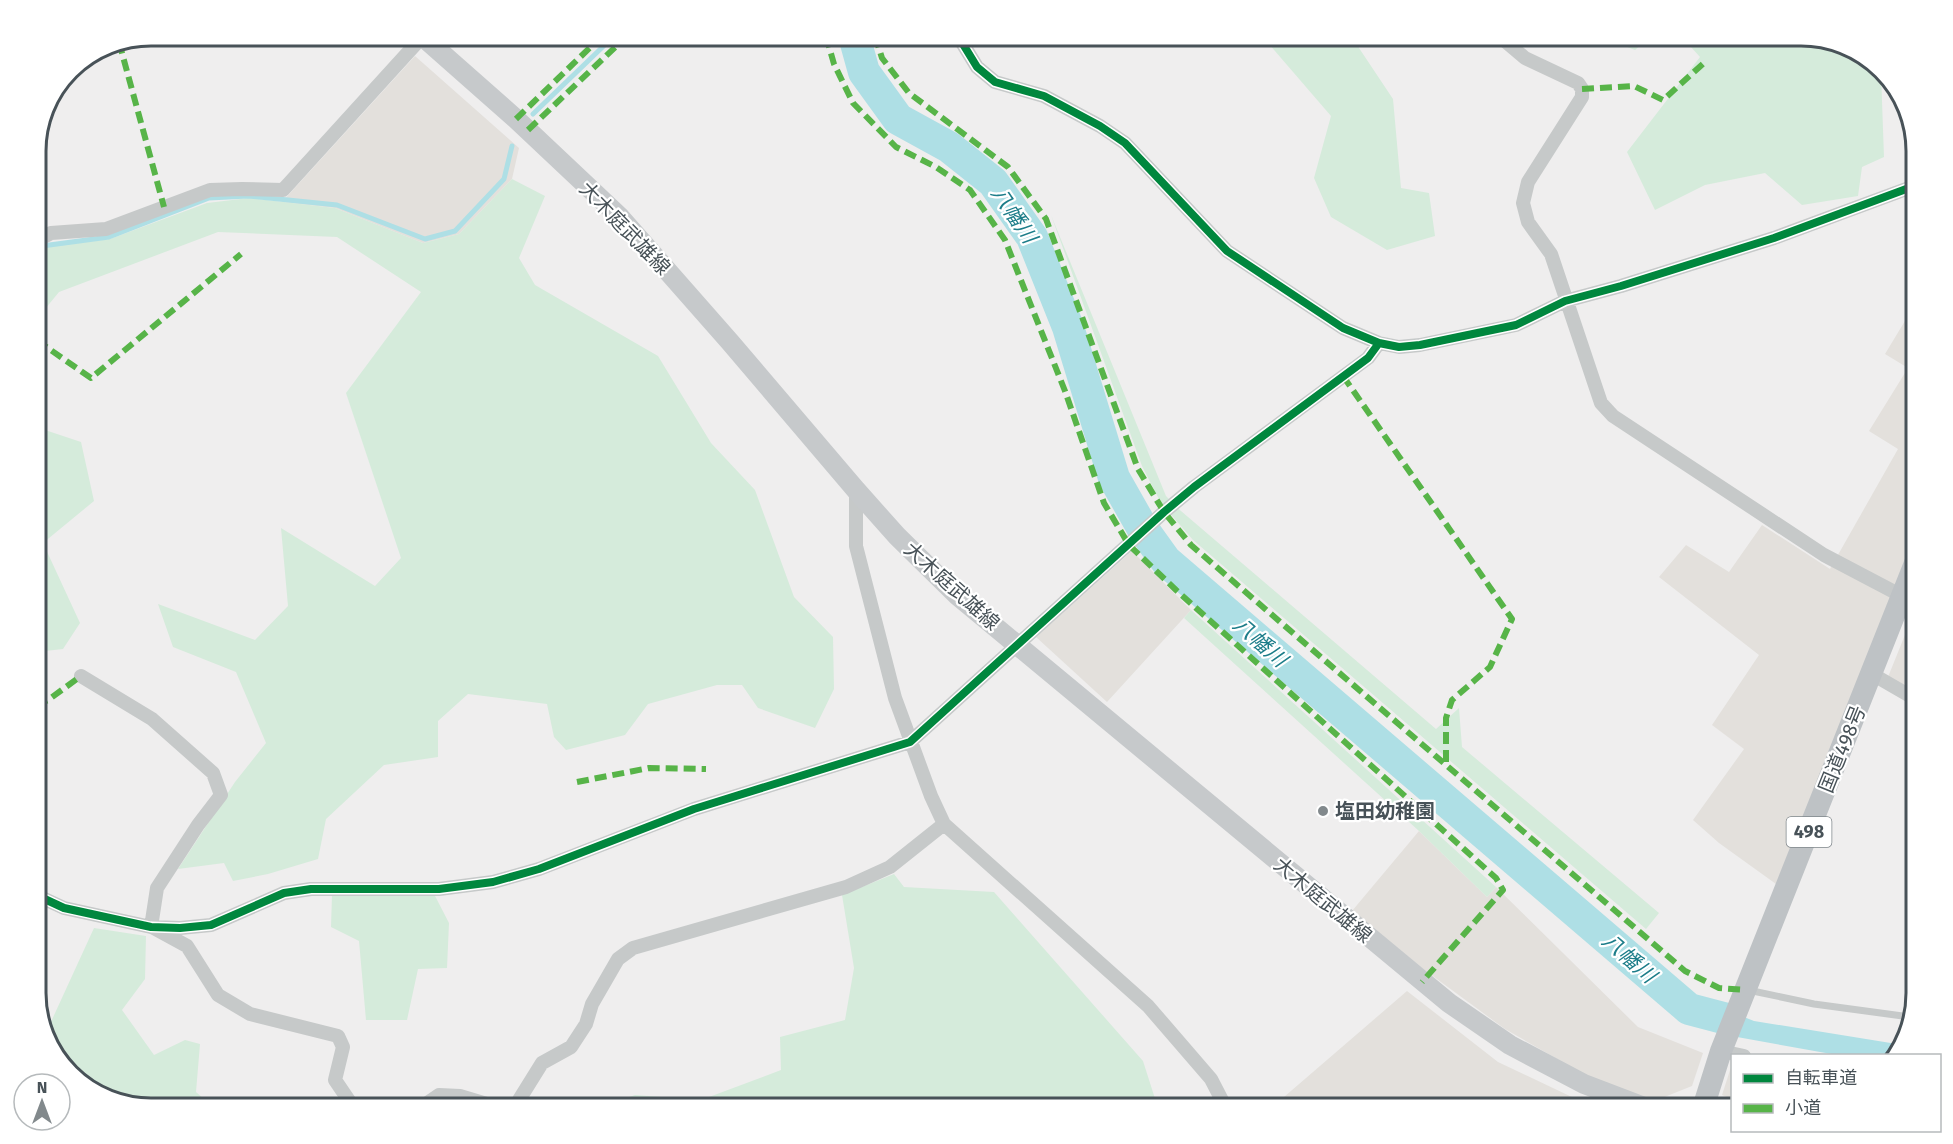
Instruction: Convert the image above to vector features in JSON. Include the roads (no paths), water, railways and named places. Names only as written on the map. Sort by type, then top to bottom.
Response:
[{"type":"highway","name":"国道498号","points":[[1706,1097],[1720,1051],[1906,586]]},
{"type":"main road","name":"大木庭武雄線","points":[[434,46],[620,217],[897,536],[958,596],[1449,1003],[1510,1045],[1584,1084],[1618,1097]]},
{"type":"street","points":[[47,235],[106,229],[210,190],[283,190],[414,46]]},
{"type":"street","points":[[964,46],[977,67],[996,82],[1044,96],[1100,126],[1125,143],[1227,251],[1343,328],[1379,343],[1398,347],[1420,345],[1516,325],[1565,301],[1621,286],[1774,238],[1906,189]]},
{"type":"street","points":[[1511,46],[1525,58],[1578,83],[1582,89],[1582,97],[1528,182],[1523,203],[1528,222],[1551,254],[1601,403],[1613,416],[1824,555],[1902,596]]},
{"type":"street","points":[[47,900],[63,908],[151,927],[180,928],[211,925],[284,893],[311,889],[439,889],[493,882],[539,869],[694,809],[910,742],[1164,512],[1203,480],[1368,358],[1379,343]]},
{"type":"street","points":[[856,490],[856,546],[895,698],[910,742],[944,824],[1148,1006],[1211,1078],[1220,1097]]},
{"type":"street","points":[[1872,674],[1906,694]]},
{"type":"street","points":[[81,676],[152,719],[213,773],[222,795],[198,825],[157,888],[151,927]]},
{"type":"street","points":[[521,1097],[542,1063],[571,1047],[586,1024],[592,1004],[618,959],[633,948],[846,887],[890,867],[944,824]]},
{"type":"street","points":[[151,927],[188,946],[218,995],[250,1014],[338,1036],[343,1047],[335,1080],[347,1097]]},
{"type":"street","points":[[1720,1051],[1734,1054]]},
{"type":"street","points":[[436,1097],[439,1095],[463,1097]]},
{"type":"lane","points":[[1746,990],[1814,1004],[1904,1016]]},
{"type":"water","points":[[1694,997],[1754,1021],[1893,1043],[1886,1054],[1831,1054],[1737,1037],[1684,1011]]},
{"type":"waterway","points":[[533,114],[604,46]]},
{"type":"waterway","name":"八幡川","points":[[857,46],[864,72],[898,119],[949,147],[993,182],[1032,237],[1068,327],[1114,478],[1143,529],[1166,561],[1689,1009],[1727,1019]]},
{"type":"waterway","points":[[47,245],[109,237],[209,198],[248,196],[337,205],[425,239],[455,231],[504,179],[512,146]]},
{"type":"place","name":"塩田幼稚園","points":[[1323,811]]}]
